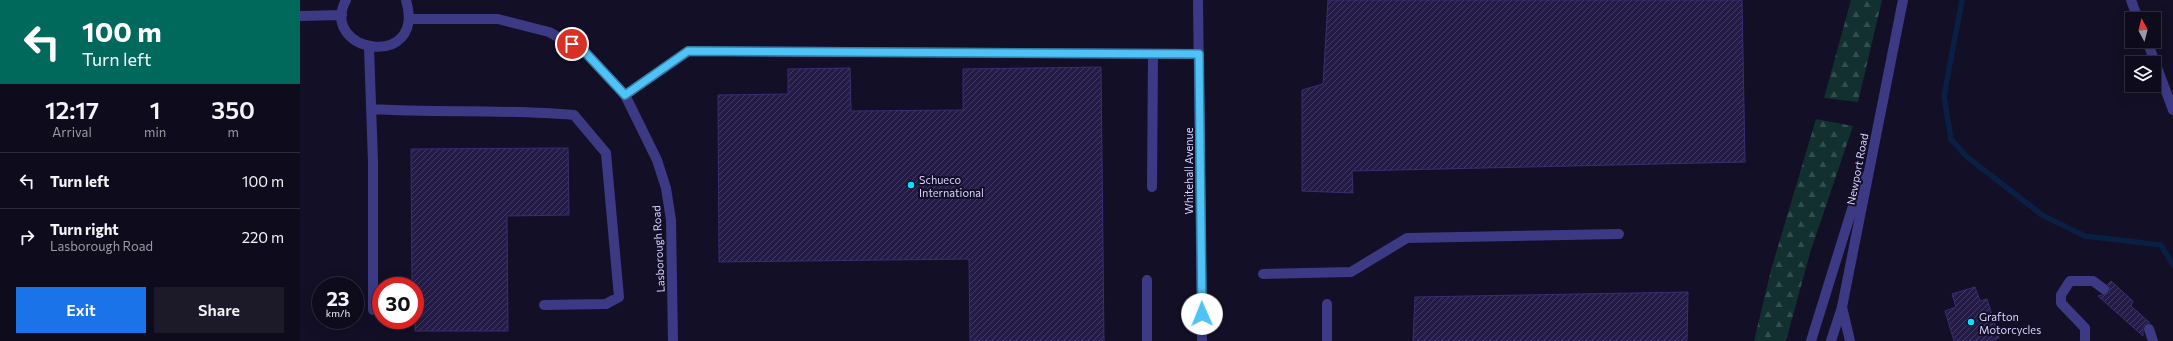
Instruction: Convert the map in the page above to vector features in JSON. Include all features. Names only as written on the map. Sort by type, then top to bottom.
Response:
[{"type":"street","points":[[346,0],[342,15],[346,31],[354,40],[370,48],[383,47],[400,38],[406,30],[409,19],[406,0]]},
{"type":"street","name":"Whitehall Avenue","points":[[1198,0],[1202,341]]},
{"type":"street","name":"Newport Road","points":[[1831,341],[1842,307],[1903,0]]},
{"type":"street","points":[[2131,0],[2135,12]]},
{"type":"street","points":[[300,16],[342,15]]},
{"type":"street","name":"Lasborough Road","points":[[409,19],[498,19],[549,32],[584,51],[625,95],[658,160],[666,188],[671,220],[673,341]]},
{"type":"street","points":[[370,48],[373,162],[373,277]]},
{"type":"street","points":[[2150,48],[2173,110]]},
{"type":"street","points":[[625,95],[688,51],[1199,54]]},
{"type":"street","points":[[1152,187],[1153,54]]},
{"type":"street","points":[[371,109],[426,112],[534,111],[574,115],[606,153],[618,297],[606,304],[544,305]]},
{"type":"street","points":[[1812,341],[1879,119]]},
{"type":"street","points":[[1263,274],[1351,272],[1406,238],[1619,234]]},
{"type":"street","points":[[1147,280],[1147,341]]},
{"type":"street","points":[[2085,341],[2084,328],[2061,303],[2061,295],[2070,281],[2093,281],[2104,289]]},
{"type":"street","points":[[1327,304],[1328,341]]},
{"type":"street","points":[[1842,307],[1850,341]]},
{"type":"street","points":[[2149,329],[2153,341]]},
{"type":"green space","points":[[1851,0],[1882,0],[1858,102],[1824,98]]},
{"type":"green space","points":[[1816,119],[1853,126],[1810,253],[1786,341],[1754,341],[1771,270]]},
{"type":"building","points":[[1328,0],[1742,0],[1745,162],[1352,171],[1353,193],[1302,191],[1302,90],[1323,84]]},
{"type":"building","name":"Schueco International","points":[[1101,67],[1104,341],[970,341],[969,259],[719,262],[718,95],[788,94],[788,69],[850,68],[851,111],[963,110],[963,69]]},
{"type":"building","points":[[568,148],[569,215],[507,216],[508,331],[415,331],[415,329],[424,329],[424,277],[412,277],[411,149]]},
{"type":"building","points":[[2111,281],[2133,301],[2131,306],[2150,323],[2147,323],[2143,327],[2143,336],[2098,296],[2109,293],[2110,289],[2108,284]]},
{"type":"building","points":[[1975,287],[1980,301],[1987,299],[1999,338],[1991,341],[1954,341],[1945,311],[1956,307],[1952,294]]},
{"type":"building","points":[[1688,292],[1687,341],[1413,341],[1415,297]]},
{"type":"waterway","points":[[1962,0],[1944,96],[1951,139],[1966,156],[2042,215],[2085,236],[2161,245],[2173,265]]},
{"type":"place","name":"Schueco International","points":[[911,185]]},
{"type":"place","name":"Grafton Motorcycles","points":[[1971,322]]},
{"type":"route","points":[[572,44],[584,51],[625,95],[688,51],[1199,54],[1202,314]]}]
